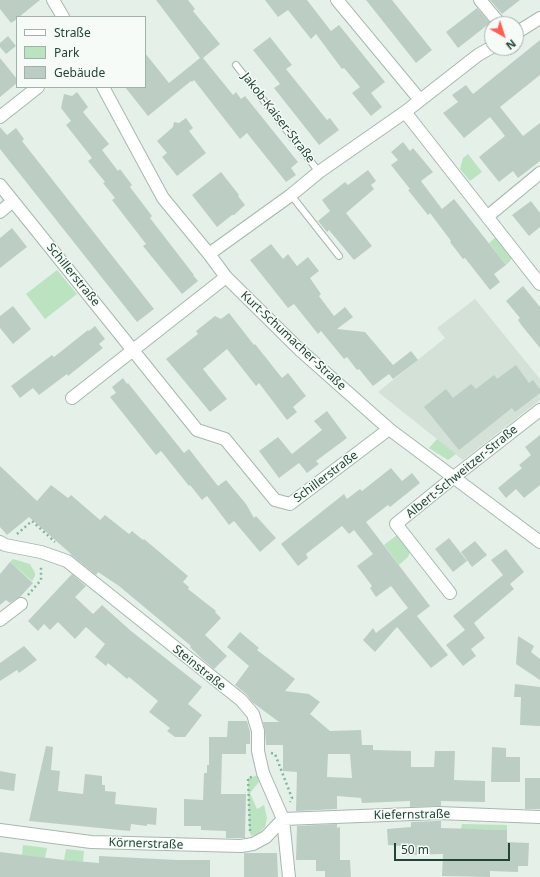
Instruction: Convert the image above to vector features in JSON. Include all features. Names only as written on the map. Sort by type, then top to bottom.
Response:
[{"type":"street","points":[[53,0],[62,16]]},
{"type":"street","points":[[337,0],[420,100]]},
{"type":"street","points":[[480,0],[493,16]]},
{"type":"street","points":[[524,28],[540,18]]},
{"type":"street","name":"Jakob-Kaiser-Straße","points":[[209,254],[291,195],[319,172],[405,112],[484,52]]},
{"type":"street","points":[[0,117],[37,88]]},
{"type":"street","name":"Kurt-Schumacher-Straße","points":[[104,88],[164,198],[209,254],[226,278],[300,350],[389,429],[540,542]]},
{"type":"street","points":[[405,112],[540,284]]},
{"type":"street","points":[[488,216],[540,174]]},
{"type":"street","name":"Schillerstraße","points":[[0,185],[197,430],[225,439],[275,500],[290,504],[389,429]]},
{"type":"street","points":[[0,212],[13,201]]},
{"type":"street","points":[[72,398],[226,278]]},
{"type":"street","name":"Albert-Schweitzer-Straße","points":[[450,592],[396,524],[540,410]]},
{"type":"street","name":"Steinstraße","points":[[0,542],[5,545],[41,552],[67,561],[240,700],[253,714],[258,731],[258,751],[263,773],[283,819],[289,877]]},
{"type":"street","points":[[0,620],[21,604]]},
{"type":"street","name":"Kiefernstraße","points":[[283,819],[438,813],[540,817]]},
{"type":"street","name":"Körnerstraße","points":[[0,830],[92,842],[241,846],[253,844],[266,837],[283,819]]},
{"type":"lane","name":"Jakob-Kaiser-Straße","points":[[236,65],[319,172]]},
{"type":"lane","points":[[291,195],[339,256]]},
{"type":"path","points":[[21,604],[41,580],[41,552]]},
{"type":"path","points":[[253,844],[249,830],[248,778],[263,773]]},
{"type":"shaded area","points":[[475,299],[540,379],[540,400],[463,460],[378,392],[445,338],[437,328]]},
{"type":"green space","points":[[468,154],[482,172],[470,181],[460,169],[463,158]]},
{"type":"green space","points":[[496,237],[511,255],[511,260],[506,265],[489,243]]},
{"type":"green space","points":[[57,270],[77,294],[45,319],[26,294]]},
{"type":"green space","points":[[437,439],[456,454],[448,460],[429,448]]},
{"type":"green space","points":[[397,535],[410,552],[408,557],[399,565],[384,545]]},
{"type":"green space","points":[[13,559],[30,564],[35,573],[32,581],[10,562]]},
{"type":"green space","points":[[258,775],[259,782],[250,793],[257,809],[264,805],[267,818],[265,827],[259,833],[251,836],[249,830],[248,778]]},
{"type":"green space","points":[[462,824],[507,825],[507,830],[461,829]]},
{"type":"green space","points":[[23,845],[47,848],[45,858],[22,855]]},
{"type":"green space","points":[[66,849],[84,851],[83,862],[64,860]]},
{"type":"building","points":[[0,0],[40,0],[20,16],[16,16],[16,20],[11,23],[0,9]]},
{"type":"building","points":[[156,0],[188,0],[195,9],[193,11],[220,44],[203,58],[233,95],[236,92],[241,99],[245,96],[298,162],[291,168],[296,175],[286,182],[247,133],[240,139],[194,80],[148,116],[126,88],[146,88],[146,54],[169,83],[200,58]]},
{"type":"building","points":[[265,0],[307,0],[331,31],[339,25],[385,82],[371,93],[382,107],[371,116],[352,93],[360,87],[344,68],[342,69],[316,34],[311,39],[288,10],[278,17]]},
{"type":"building","points":[[366,0],[392,0],[432,50],[416,63]]},
{"type":"building","points":[[490,0],[520,0],[502,14]]},
{"type":"building","points":[[477,8],[484,16],[484,28],[458,48],[446,32]]},
{"type":"building","points":[[8,36],[16,46],[6,54],[0,47],[0,43]]},
{"type":"building","points":[[270,37],[292,65],[286,69],[327,120],[330,118],[339,130],[319,145],[274,88],[280,84],[253,50]]},
{"type":"building","points":[[540,40],[540,75],[500,107],[523,136],[540,123],[540,161],[518,178],[513,171],[499,182],[479,157],[505,136],[490,117],[464,138],[443,113],[458,102],[452,95],[466,85],[473,94],[520,56],[524,56],[524,53]]},
{"type":"building","points":[[0,58],[16,78],[16,84],[0,97]]},
{"type":"building","points":[[77,92],[88,107],[83,112],[109,144],[102,150],[118,171],[120,169],[132,185],[130,187],[152,216],[150,218],[198,281],[182,294],[143,246],[146,244],[112,200],[115,198],[103,183],[105,182],[88,161],[92,158],[66,125],[71,121],[61,108],[64,94],[72,96]]},
{"type":"building","points":[[186,118],[193,128],[189,131],[206,153],[177,176],[162,157],[167,153],[157,141],[173,127],[174,122],[179,123]]},
{"type":"building","points":[[0,127],[7,135],[16,128],[24,139],[22,141],[154,309],[137,322],[0,149]]},
{"type":"building","points":[[403,142],[410,151],[413,148],[433,172],[421,181],[442,209],[454,199],[506,265],[494,274],[500,282],[490,290],[465,258],[463,259],[430,213],[428,215],[408,190],[410,189],[391,165],[398,160],[391,152]]},
{"type":"building","points":[[368,170],[376,181],[371,185],[374,189],[346,213],[372,246],[354,260],[329,230],[327,232],[318,221],[330,211],[322,200],[345,182],[348,185]]},
{"type":"building","points":[[221,172],[245,205],[217,227],[192,195]]},
{"type":"building","points":[[531,201],[540,213],[540,227],[529,236],[512,215]]},
{"type":"building","points":[[12,228],[27,247],[0,268],[0,238]]},
{"type":"building","points":[[271,244],[283,259],[288,254],[297,266],[308,257],[319,271],[310,278],[321,294],[319,296],[334,316],[345,307],[353,317],[337,329],[365,332],[393,365],[411,351],[418,360],[393,379],[389,374],[373,386],[359,369],[357,370],[347,357],[344,359],[321,331],[318,334],[294,304],[288,308],[250,260]]},
{"type":"building","points":[[523,286],[540,307],[540,348],[522,326],[518,320],[520,318],[506,301]]},
{"type":"building","points":[[13,306],[31,329],[13,344],[0,328],[0,316]]},
{"type":"building","points":[[229,313],[282,378],[288,373],[306,396],[293,407],[297,412],[287,420],[259,383],[256,386],[227,349],[203,369],[227,399],[210,412],[166,359],[198,334],[196,331],[215,316],[221,319]]},
{"type":"building","points":[[95,326],[105,339],[99,344],[103,348],[68,376],[67,374],[39,395],[33,388],[20,398],[11,386],[52,355],[54,357]]},
{"type":"building","points":[[516,365],[529,383],[533,380],[540,389],[540,393],[515,412],[512,408],[459,450],[424,407],[446,389],[453,398],[471,384],[476,389],[494,375],[497,379]]},
{"type":"building","points":[[123,378],[184,453],[189,449],[218,486],[226,480],[246,504],[254,518],[256,516],[276,538],[260,552],[234,521],[229,525],[207,496],[202,500],[161,451],[156,455],[110,397],[116,393],[112,387]]},
{"type":"building","points":[[327,411],[347,438],[316,461],[319,464],[307,473],[299,463],[279,478],[259,451],[278,437],[292,454],[322,430],[314,421]]},
{"type":"building","points":[[540,435],[540,485],[524,498],[516,489],[506,498],[498,488],[522,468],[519,465],[531,455],[525,447]]},
{"type":"building","points":[[0,466],[37,501],[51,485],[68,498],[71,495],[100,520],[105,515],[129,534],[132,531],[143,540],[144,539],[188,576],[183,582],[189,587],[188,589],[216,611],[215,612],[221,618],[205,635],[227,656],[214,669],[190,647],[191,646],[119,586],[98,572],[96,575],[29,517],[7,535],[0,527]]},
{"type":"building","points":[[391,468],[402,481],[412,473],[420,483],[390,507],[388,505],[366,522],[430,606],[417,616],[448,655],[431,668],[397,627],[375,652],[363,640],[373,628],[376,633],[408,608],[391,586],[376,597],[370,588],[372,586],[357,566],[373,554],[354,530],[349,534],[342,526],[306,554],[308,558],[298,566],[281,544],[344,494],[347,499],[360,489],[362,491]]},
{"type":"building","points":[[449,538],[467,561],[453,572],[435,549]]},
{"type":"building","points":[[475,541],[487,555],[472,567],[461,552]]},
{"type":"building","points":[[506,549],[524,572],[510,584],[514,589],[474,623],[485,638],[471,649],[476,656],[463,666],[446,645],[465,630],[453,616],[503,575],[491,560]]},
{"type":"building","points":[[10,562],[33,583],[20,597],[10,603],[6,600],[0,605],[0,574]]},
{"type":"building","points":[[72,574],[86,586],[75,597],[93,614],[102,605],[131,631],[202,687],[188,704],[202,715],[185,737],[175,737],[167,731],[170,728],[149,712],[158,701],[129,677],[127,679],[108,663],[106,666],[95,657],[105,644],[86,627],[75,639],[58,622],[50,630],[44,624],[38,631],[28,621]]},
{"type":"building","points":[[240,632],[259,648],[257,650],[295,679],[285,691],[309,694],[320,702],[310,714],[330,731],[361,730],[362,745],[373,745],[373,750],[411,751],[411,767],[434,767],[435,751],[455,751],[454,780],[485,781],[485,802],[441,801],[441,806],[410,807],[410,801],[362,803],[361,798],[337,796],[337,809],[296,811],[297,772],[283,771],[283,745],[266,745],[263,722],[279,722],[252,702],[246,694],[235,685],[249,666],[227,647]],"holes":[[[328,754],[350,754],[352,778],[327,777]]]},
{"type":"building","points":[[518,636],[534,646],[531,652],[540,659],[540,680],[516,664]]},
{"type":"building","points":[[24,646],[37,660],[19,673],[17,670],[0,681],[0,663]]},
{"type":"building","points":[[515,684],[540,687],[540,726],[520,725],[521,697],[514,697]]},
{"type":"building","points":[[228,721],[247,721],[250,732],[250,744],[246,744],[246,754],[222,754],[221,794],[246,794],[245,838],[226,838],[226,831],[201,830],[201,826],[184,826],[184,799],[203,800],[204,773],[207,773],[207,765],[209,765],[209,737],[227,737]]},
{"type":"building","points":[[46,746],[53,747],[51,770],[60,771],[58,791],[83,794],[85,774],[102,776],[102,785],[105,785],[105,791],[116,792],[115,804],[157,808],[156,825],[147,824],[147,826],[131,824],[130,831],[29,821]]},
{"type":"building","points":[[492,747],[506,748],[506,757],[520,757],[520,782],[491,782]]},
{"type":"building","points":[[0,771],[16,774],[14,791],[0,789]]},
{"type":"building","points":[[525,778],[540,778],[540,809],[525,809]]},
{"type":"building","points":[[441,821],[441,828],[507,830],[507,842],[529,843],[528,866],[518,866],[518,872],[490,871],[490,877],[442,876],[443,854],[403,855],[403,846],[388,845],[387,829],[411,827],[411,822]]},
{"type":"building","points":[[337,824],[337,828],[340,827],[340,860],[350,860],[351,877],[325,877],[325,871],[316,871],[316,860],[296,860],[297,826]]},
{"type":"building","points":[[0,852],[99,863],[99,856],[210,860],[210,877],[0,877]]},
{"type":"building","points":[[244,853],[277,853],[278,877],[244,877]]}]
